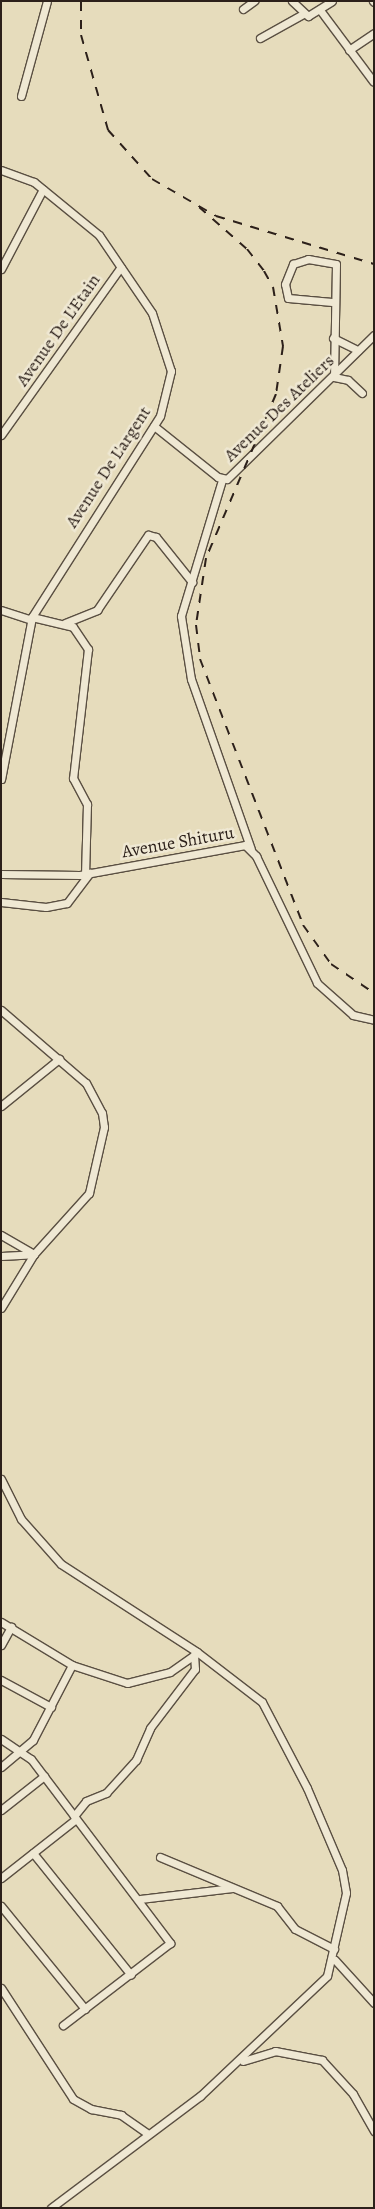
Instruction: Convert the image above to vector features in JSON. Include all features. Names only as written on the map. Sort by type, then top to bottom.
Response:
[{"type":"street","points":[[21,96],[47,1]]},
{"type":"street","points":[[243,10],[254,1]]},
{"type":"street","points":[[292,1],[303,14]]},
{"type":"street","points":[[260,38],[303,14],[320,10],[332,1]]},
{"type":"street","points":[[320,10],[373,81]]},
{"type":"street","points":[[349,50],[374,32]]},
{"type":"street","name":"Avenue De L'argent","points":[[1,170],[44,189],[87,222],[121,267],[152,313],[169,357],[169,393],[154,426],[32,619],[1,779]]},
{"type":"street","points":[[1,268],[44,189]]},
{"type":"street","points":[[332,302],[288,298],[285,284],[293,264],[308,259],[336,264],[332,302],[334,377],[348,380],[362,393]]},
{"type":"street","name":"Avenue De L'Etain","points":[[1,434],[10,425],[121,267]]},
{"type":"street","name":"Avenue Des Ateliers","points":[[154,426],[222,480],[244,467],[374,335]]},
{"type":"street","points":[[333,338],[358,350]]},
{"type":"street","points":[[1,420],[10,425]]},
{"type":"street","points":[[222,480],[182,616],[190,680],[251,848]]},
{"type":"street","points":[[1,610],[32,619],[65,623],[96,610],[148,535],[156,536],[192,582]]},
{"type":"street","points":[[1,902],[46,907],[67,903],[87,874],[88,804],[73,778],[90,661],[83,640],[65,623]]},
{"type":"street","name":"Avenue Shituru","points":[[1,874],[87,874],[230,845],[251,848],[309,970],[324,992],[353,1015],[374,1020]]},
{"type":"street","points":[[1,1010],[59,1059],[94,1094],[102,1113],[103,1134],[89,1193],[34,1254],[1,1308]]},
{"type":"street","points":[[1,1106],[59,1059]]},
{"type":"street","points":[[1,1235],[34,1254]]},
{"type":"street","points":[[1,1256],[34,1254]]},
{"type":"street","points":[[1,1479],[21,1519],[62,1564],[196,1654],[262,1702],[300,1772],[344,1883],[334,1949],[327,1976],[240,2062],[51,2208]]},
{"type":"street","points":[[1,1622],[72,1665],[127,1683],[170,1672],[196,1654]]},
{"type":"street","points":[[1,1645],[11,1627]]},
{"type":"street","points":[[1,1878],[75,1818],[86,1801],[106,1793],[136,1760],[150,1728],[195,1669],[196,1654]]},
{"type":"street","points":[[1,1767],[33,1740],[72,1665]]},
{"type":"street","points":[[1,1680],[51,1707]]},
{"type":"street","points":[[1,1739],[21,1752],[44,1776],[140,1899],[170,1943],[64,2025]]},
{"type":"street","points":[[1,1810],[44,1776]]},
{"type":"street","points":[[33,1853],[131,1975]]},
{"type":"street","points":[[160,1857],[282,1908],[295,1929],[334,1949]]},
{"type":"street","points":[[140,1899],[233,1888]]},
{"type":"street","points":[[1,1906],[85,2009]]},
{"type":"street","points":[[335,1960],[374,2003]]},
{"type":"street","points":[[1,1988],[73,2099],[90,2109],[121,2115],[148,2134]]},
{"type":"street","points":[[240,2062],[275,2052],[322,2060],[353,2094],[374,2131]]},
{"type":"railway","points":[[81,2],[81,35],[108,130],[152,179],[216,216],[374,264]]},
{"type":"railway","points":[[199,207],[247,249],[264,271],[273,287],[283,346],[276,394],[206,558],[196,625],[200,659],[303,925],[331,964],[374,993]]}]
